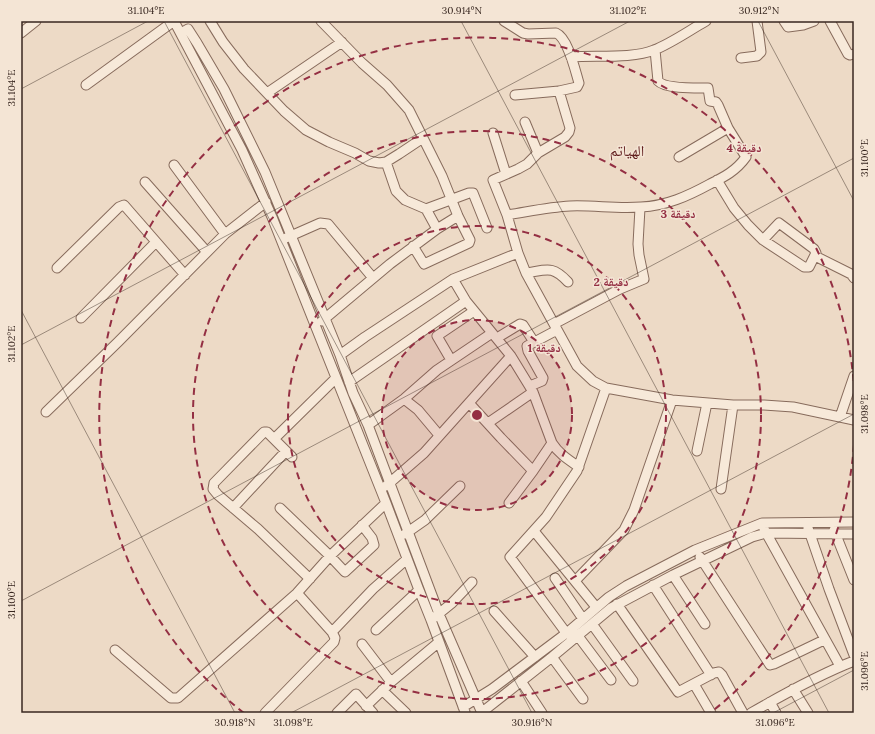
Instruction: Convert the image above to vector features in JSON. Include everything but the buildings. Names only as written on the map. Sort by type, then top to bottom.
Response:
[{"type":"street","points":[[21,33],[36,21]]},
{"type":"street","points":[[86,85],[174,21],[242,150],[266,202],[386,503],[464,710],[567,634],[609,597],[626,586],[695,550],[762,523],[854,522]]},
{"type":"street","points":[[210,21],[223,42],[244,69],[284,111],[306,130],[369,161],[379,163],[386,162],[423,138]]},
{"type":"street","points":[[321,21],[399,98],[408,110],[442,176],[458,216],[469,238],[469,243],[424,264],[413,246]]},
{"type":"street","points":[[571,57],[618,56],[655,50],[706,21]]},
{"type":"street","points":[[740,58],[757,56],[761,52],[757,21]]},
{"type":"street","points":[[784,21],[788,26],[813,21]]},
{"type":"street","points":[[830,21],[848,54],[854,54]]},
{"type":"street","points":[[510,23],[528,34],[559,34],[563,38],[571,57],[579,85],[577,87],[558,91],[515,95]]},
{"type":"street","points":[[181,33],[189,30],[224,89],[265,172],[340,355],[349,382],[368,425],[440,614],[482,713],[617,604],[703,560],[752,537],[766,533],[854,534]]},
{"type":"street","points":[[267,93],[342,42]]},
{"type":"street","points":[[507,216],[570,206],[640,208],[673,201],[684,197],[735,170],[746,157],[728,128],[718,105],[716,102],[710,101],[708,88],[667,86],[660,84],[658,81],[655,50]]},
{"type":"street","points":[[558,91],[570,128],[569,132],[565,137],[538,153],[527,164],[493,180],[526,273],[577,366],[593,381],[606,388],[672,400],[733,405],[792,407],[854,420]]},
{"type":"street","points":[[524,122],[538,153]]},
{"type":"street","points":[[679,157],[728,128]]},
{"type":"street","points":[[493,133],[506,174]]},
{"type":"street","points":[[386,162],[392,181],[400,196],[405,200],[426,209],[437,229]]},
{"type":"street","points":[[174,165],[225,234]]},
{"type":"street","points":[[717,180],[734,208],[763,240],[804,267],[808,267],[815,256],[815,250],[779,223],[763,240]]},
{"type":"street","points":[[145,182],[207,252]]},
{"type":"street","points":[[426,209],[469,193],[473,193],[488,228]]},
{"type":"street","points":[[46,412],[225,234],[266,202]]},
{"type":"street","points":[[57,268],[122,205],[185,275]]},
{"type":"street","points":[[488,423],[544,378],[527,349],[527,346],[620,289],[644,279],[638,250],[640,208]]},
{"type":"street","points":[[316,326],[413,246],[458,216]]},
{"type":"street","points":[[281,240],[320,223],[328,224],[373,278]]},
{"type":"street","points":[[81,318],[156,242]]},
{"type":"street","points":[[340,355],[365,336],[452,279],[518,253]]},
{"type":"street","points":[[815,256],[851,274],[854,278]]},
{"type":"street","points":[[526,273],[553,270],[559,273],[568,282]]},
{"type":"street","points":[[452,279],[466,301],[511,356],[532,389],[552,444],[563,456],[579,467]]},
{"type":"street","points":[[349,382],[466,301]]},
{"type":"street","points":[[451,360],[437,336],[474,311]]},
{"type":"street","points":[[368,425],[404,399],[437,370],[451,360],[494,336],[520,324],[523,325],[534,342]]},
{"type":"street","points":[[381,491],[424,452],[511,356]]},
{"type":"street","points":[[840,417],[854,376]]},
{"type":"street","points":[[274,439],[336,378]]},
{"type":"street","points":[[567,634],[510,557],[546,517],[579,467],[606,388]]},
{"type":"street","points":[[404,399],[418,410],[439,436]]},
{"type":"street","points":[[575,581],[624,530],[630,519],[672,400]]},
{"type":"street","points":[[469,403],[533,471]]},
{"type":"street","points":[[697,451],[707,403]]},
{"type":"street","points":[[722,490],[733,405]]},
{"type":"street","points":[[233,508],[289,454],[267,432],[264,432],[214,483],[214,491],[233,508],[258,529],[310,579]]},
{"type":"street","points":[[509,503],[552,444]]},
{"type":"street","points":[[399,538],[438,508],[460,486]]},
{"type":"street","points":[[115,650],[171,698],[178,698],[297,593],[330,556],[386,503]]},
{"type":"street","points":[[280,508],[345,572],[373,548],[374,540],[362,525]]},
{"type":"street","points":[[806,522],[828,589],[854,655]]},
{"type":"street","points":[[762,523],[824,640],[840,666]]},
{"type":"street","points":[[832,523],[854,580]]},
{"type":"street","points":[[534,531],[596,607]]},
{"type":"street","points":[[695,550],[703,560],[770,665],[824,640]]},
{"type":"street","points":[[332,632],[372,590],[407,560]]},
{"type":"street","points":[[673,575],[705,624]]},
{"type":"street","points":[[555,578],[583,619]]},
{"type":"street","points":[[430,620],[440,614],[463,593],[472,582]]},
{"type":"street","points":[[653,585],[711,675]]},
{"type":"street","points":[[376,630],[419,590]]},
{"type":"street","points":[[265,713],[334,642],[335,638],[332,632],[297,593]]},
{"type":"street","points":[[617,604],[678,692],[717,672],[722,675],[743,713]]},
{"type":"street","points":[[494,611],[536,657]]},
{"type":"street","points":[[592,624],[633,681]]},
{"type":"street","points":[[578,636],[611,680]]},
{"type":"street","points":[[366,706],[391,682],[439,642]]},
{"type":"street","points":[[362,644],[391,682]]},
{"type":"street","points":[[552,657],[583,699]]},
{"type":"street","points":[[750,713],[793,689],[840,666],[854,661]]},
{"type":"street","points":[[521,681],[542,713]]},
{"type":"street","points":[[694,684],[711,713]]},
{"type":"street","points":[[793,689],[808,713]]},
{"type":"street","points":[[382,690],[406,713]]},
{"type":"street","points":[[336,713],[356,694],[373,713]]},
{"type":"street","points":[[770,702],[776,713]]},
{"type":"district","name":"الهياتم","points":[[627,150]]}]
